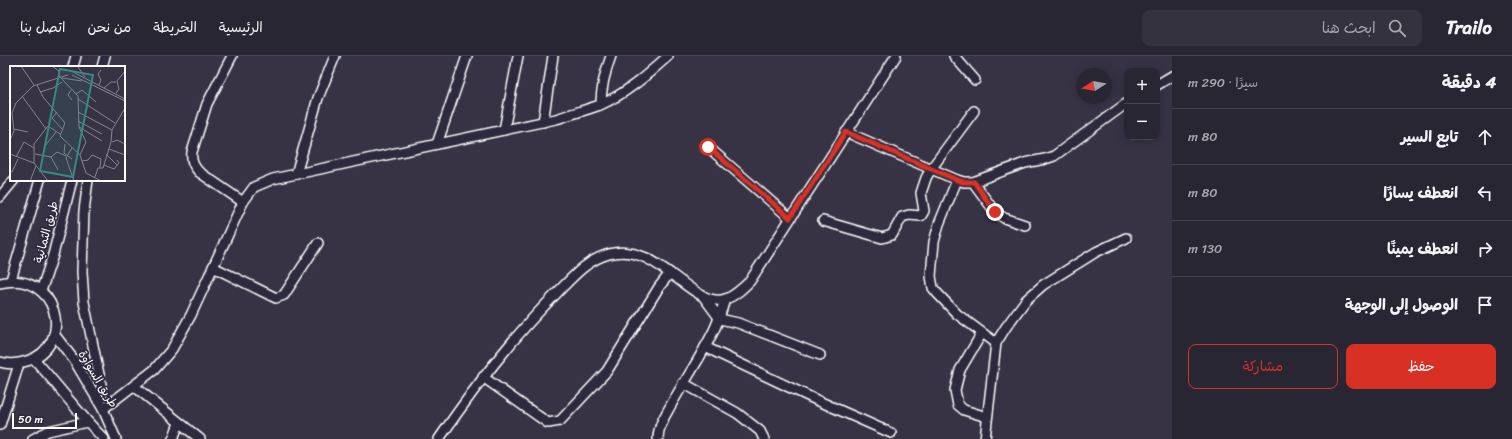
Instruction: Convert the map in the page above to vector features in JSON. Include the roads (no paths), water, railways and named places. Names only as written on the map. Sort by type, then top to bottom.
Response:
[{"type":"street","points":[[73,66],[76,56]]},
{"type":"street","points":[[102,66],[105,56]]},
{"type":"street","points":[[232,56],[207,104],[192,152],[191,160],[199,172],[243,202]]},
{"type":"street","points":[[296,174],[318,98],[335,56]]},
{"type":"street","points":[[437,144],[467,56]]},
{"type":"street","points":[[504,130],[518,56]]},
{"type":"street","points":[[543,122],[553,56]]},
{"type":"street","points":[[601,104],[601,91],[611,56]]},
{"type":"street","points":[[88,181],[84,212],[82,272],[84,302],[101,384],[102,406],[134,386],[154,370],[172,349],[191,314],[243,202],[254,186],[273,178],[556,119],[601,104],[635,84],[668,56]]},
{"type":"street","points":[[703,296],[714,299],[725,299],[739,292],[750,281],[896,56]]},
{"type":"street","points":[[954,56],[975,80]]},
{"type":"street","points":[[1160,83],[1172,76]]},
{"type":"street","points":[[846,132],[957,180],[974,182],[1025,163],[1054,156],[1126,104]]},
{"type":"street","points":[[823,221],[882,238],[892,235],[902,217],[909,215],[921,216],[924,211],[921,193],[926,178],[974,111]]},
{"type":"street","points":[[708,147],[790,218]]},
{"type":"street","points":[[957,180],[939,224],[934,242],[931,276],[933,288],[936,294],[957,314],[996,343]]},
{"type":"street","points":[[0,197],[13,181]]},
{"type":"street","points":[[11,280],[40,181]]},
{"type":"street","name":"طريق الثمانية","points":[[41,291],[72,181]]},
{"type":"street","points":[[974,182],[995,212],[1004,218],[1025,225]]},
{"type":"street","points":[[985,439],[996,343],[1026,300],[1043,285],[1096,252],[1126,238]]},
{"type":"street","points":[[213,267],[276,298],[284,295],[318,243]]},
{"type":"street","points":[[439,439],[483,377],[537,314],[576,274],[595,259],[617,252],[629,252],[651,259],[703,296],[720,319],[738,323],[820,355]]},
{"type":"street","points":[[483,377],[548,423],[560,422],[607,371],[642,313],[670,273]]},
{"type":"street","points":[[0,283],[11,280],[22,281],[41,291],[49,300],[54,311],[55,323],[54,334],[49,344],[43,352],[34,359],[20,364],[0,362]]},
{"type":"street","points":[[658,439],[658,432],[662,423],[720,319],[725,299]]},
{"type":"street","points":[[982,333],[960,370],[955,390],[958,405],[964,410],[987,417]]},
{"type":"street","name":"طريق السواوة","points":[[54,334],[74,360],[102,406],[116,439]]},
{"type":"street","points":[[705,348],[891,434]]},
{"type":"street","points":[[34,359],[87,422],[104,439]]},
{"type":"street","points":[[0,425],[20,364]]},
{"type":"street","points":[[683,383],[737,413],[760,430],[764,439]]},
{"type":"street","points":[[134,386],[200,439]]},
{"type":"street","points":[[33,439],[48,431],[87,422]]},
{"type":"street","points":[[173,439],[179,423]]}]
